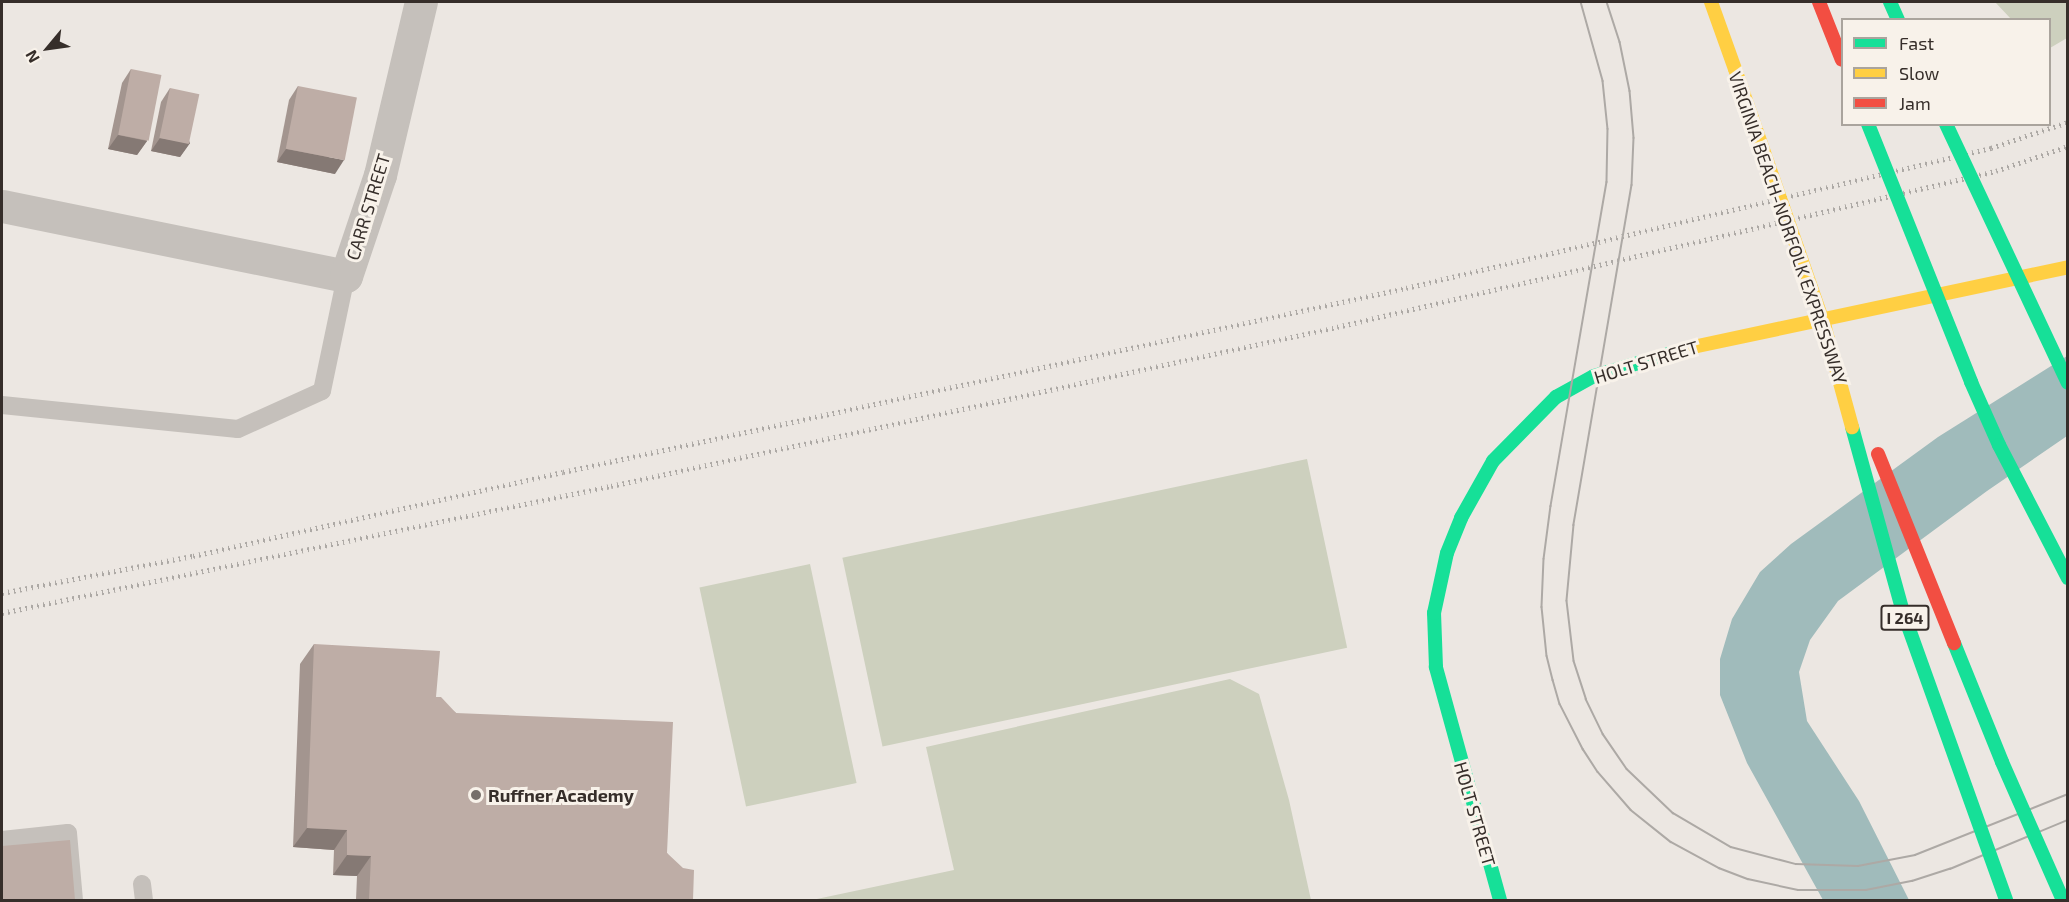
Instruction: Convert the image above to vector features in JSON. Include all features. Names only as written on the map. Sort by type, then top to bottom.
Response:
[{"type":"main road","name":"VIRGINIA BEACH-NORFOLK EXPRESSWAY","points":[[1711,2],[1825,328],[1903,612],[2006,900]]},
{"type":"main road","points":[[1819,2],[1841,58]]},
{"type":"main road","points":[[1869,126],[1971,382],[1999,445],[2067,578]]},
{"type":"main road","points":[[1947,126],[2067,382]]},
{"type":"main road","name":"HOLT STREET","points":[[1500,900],[1441,693],[1436,667],[1434,613],[1447,553],[1461,518],[1493,461],[1510,441],[1556,397],[1594,376],[1628,364],[1696,346],[2067,267]]},
{"type":"main road","points":[[1825,328],[2002,762],[2063,900]]},
{"type":"street","name":"CARR STREET","points":[[2,206],[138,236],[346,276],[380,175],[421,2]]},
{"type":"lane","points":[[2,405],[238,429],[322,391],[346,276]]},
{"type":"lane","points":[[2,840],[68,832],[74,900]]},
{"type":"green space","points":[[1995,2],[2067,2],[2067,38],[2051,47],[2051,18],[2010,18]]},
{"type":"green space","points":[[1307,459],[1347,648],[883,747],[842,558]]},
{"type":"green space","points":[[810,564],[857,783],[746,807],[699,587]]},
{"type":"green space","points":[[1230,679],[1259,694],[1289,800],[1311,900],[812,900],[954,870],[926,747]]},
{"type":"water","points":[[2067,356],[2067,436],[1987,491],[1838,601],[1810,640],[1799,672],[1807,721],[1859,801],[1909,900],[1823,900],[1747,763],[1720,695],[1720,659],[1732,619],[1760,572],[1791,544],[1938,437]]},
{"type":"building","points":[[131,69],[161,75],[149,141],[118,135]]},
{"type":"building","points":[[298,86],[357,97],[345,160],[286,149]]},
{"type":"building","points":[[170,88],[199,94],[189,144],[159,138]]},
{"type":"building","name":"Ruffner Academy","points":[[314,644],[440,651],[436,697],[441,697],[456,713],[673,722],[667,853],[683,868],[694,870],[693,900],[369,900],[371,856],[347,855],[347,830],[307,828]]},
{"type":"building","points":[[70,840],[75,900],[2,900],[2,846]]},
{"type":"tram line","points":[[1581,2],[1603,81],[1608,129],[1607,182],[1551,506],[1544,559],[1542,607],[1547,656],[1553,680],[1560,704],[1583,749],[1598,772],[1631,810],[1671,842],[1719,868],[1748,879],[1798,890],[1866,890],[1912,881],[1950,869],[2068,820]]},
{"type":"tram line","points":[[1607,2],[1620,42],[1630,91],[1634,138],[1632,185],[1574,525],[1567,601],[1574,661],[1586,699],[1603,734],[1627,769],[1673,813],[1731,847],[1796,864],[1858,866],[1915,855],[2068,794]]},
{"type":"railway","points":[[2,593],[193,556],[563,472],[1406,288],[1991,148],[2068,122]]},
{"type":"railway","points":[[2,613],[611,486],[1337,327],[1996,171],[2068,146]]},
{"type":"traffic: fast","points":[[1890,2],[1897,18]]},
{"type":"traffic: fast","points":[[1869,126],[1971,382],[1999,445],[2068,578]]},
{"type":"traffic: fast","points":[[1947,126],[2068,383]]},
{"type":"traffic: fast","points":[[1500,900],[1436,667],[1434,613],[1447,553],[1461,518],[1493,461],[1556,397],[1594,376],[1693,347]]},
{"type":"traffic: fast","points":[[1852,427],[1903,612],[2006,900]]},
{"type":"traffic: fast","points":[[1954,643],[2002,762],[2063,900]]},
{"type":"traffic: slow","points":[[1711,2],[1735,69]]},
{"type":"traffic: slow","points":[[1735,69],[1825,328],[1852,427]]},
{"type":"traffic: slow","points":[[1693,347],[2068,267]]},
{"type":"traffic: jam","points":[[1819,2],[1841,57]]},
{"type":"traffic: jam","points":[[1878,454],[1954,643]]},
{"type":"place","name":"Ruffner Academy","points":[[476,795]]}]
